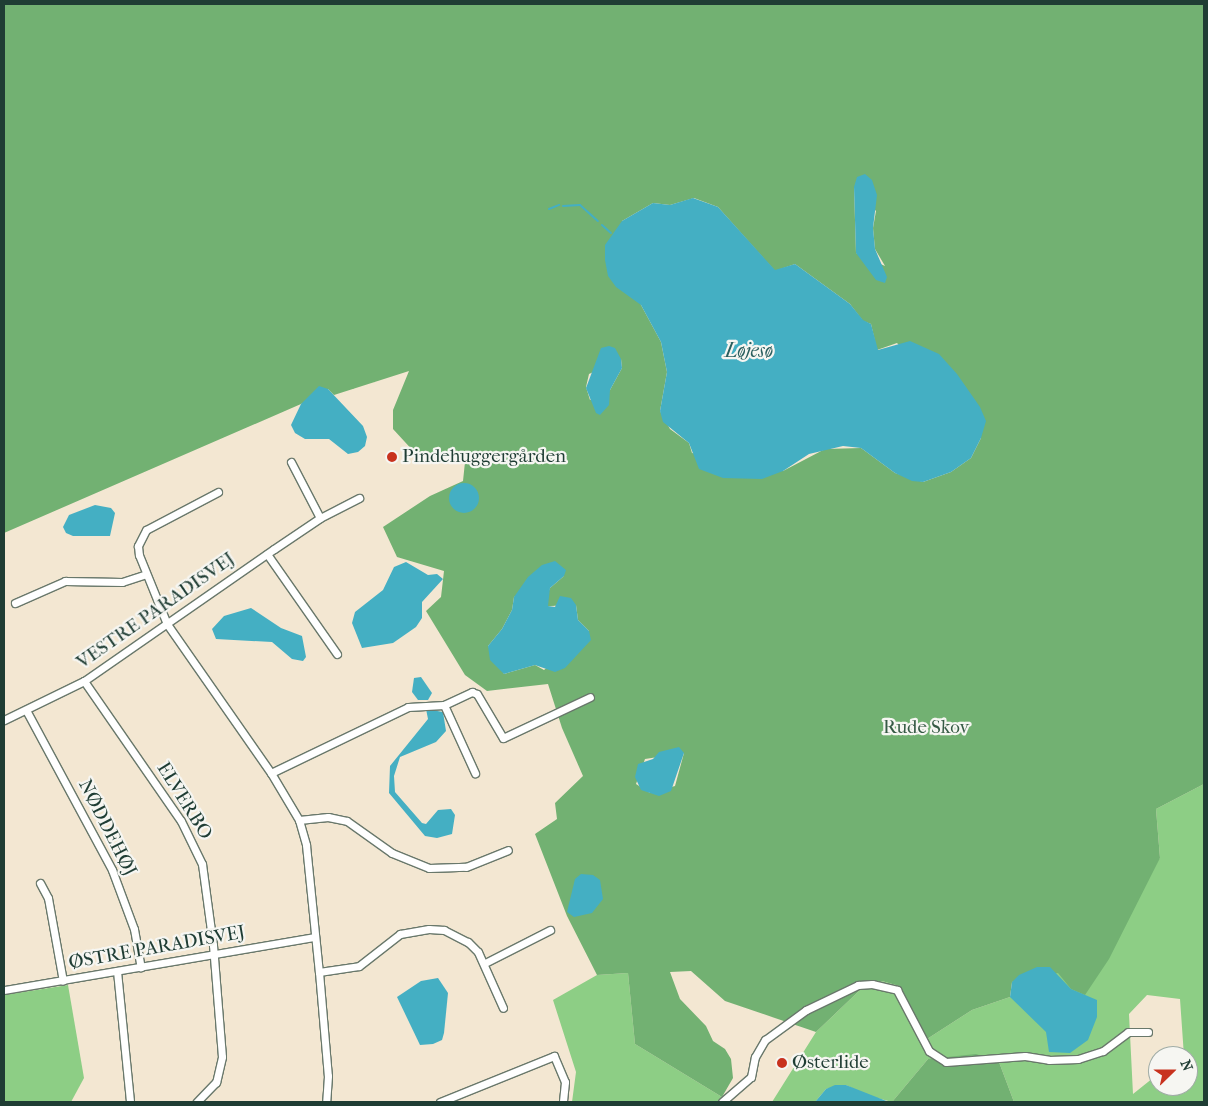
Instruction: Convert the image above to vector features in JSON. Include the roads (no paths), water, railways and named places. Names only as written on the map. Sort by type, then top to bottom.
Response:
[{"type":"street","points":[[291,462],[320,518]]},
{"type":"street","points":[[218,492],[146,530],[138,546],[146,574],[167,624],[271,773],[299,820],[306,845],[319,972],[328,1076],[326,1102]]},
{"type":"street","name":"VESTRE PARADISVEJ","points":[[4,720],[84,681],[320,518],[359,498]]},
{"type":"street","points":[[267,554],[337,654]]},
{"type":"street","points":[[15,603],[65,581],[116,582],[146,574]]},
{"type":"street","name":"ELVERBO","points":[[84,681],[195,845],[206,883],[221,1072],[210,1092],[197,1102]]},
{"type":"street","points":[[271,773],[408,707],[444,705],[472,692],[477,694],[503,738],[590,697]]},
{"type":"street","points":[[444,705],[475,773]]},
{"type":"street","name":"NØDDEHØJ","points":[[26,710],[112,870],[134,929],[141,967]]},
{"type":"street","points":[[299,820],[328,817],[347,821],[392,853],[429,868],[466,867],[508,850]]},
{"type":"street","points":[[40,882],[48,898],[63,981]]},
{"type":"street","points":[[319,972],[359,966],[400,934],[428,929],[457,935],[478,952],[485,962],[503,1008]]},
{"type":"street","points":[[485,962],[550,930]]},
{"type":"street","name":"ØSTRE PARADISVEJ","points":[[4,990],[315,937]]},
{"type":"street","points":[[117,971],[130,1102]]},
{"type":"street","points":[[722,1102],[751,1077],[760,1046],[784,1026],[834,996],[858,986],[872,984],[896,990],[925,1047],[946,1062],[1024,1056],[1049,1060],[1078,1059],[1103,1051],[1128,1032],[1148,1032]]},
{"type":"street","points":[[440,1102],[554,1056],[565,1082],[563,1102]]},
{"type":"water","points":[[865,174],[872,180],[877,195],[873,228],[875,249],[887,277],[885,283],[876,280],[856,253],[854,187],[857,177]]},
{"type":"water","name":"Løjesø","points":[[693,198],[718,207],[775,270],[795,264],[850,304],[863,320],[871,324],[878,350],[910,341],[939,354],[957,374],[980,407],[986,421],[981,438],[971,458],[951,472],[923,482],[912,481],[895,473],[861,448],[843,446],[809,454],[783,471],[762,479],[723,478],[699,469],[689,443],[663,422],[660,411],[667,372],[661,342],[641,305],[616,287],[608,276],[605,260],[605,245],[622,221],[653,203],[670,205]]},
{"type":"water","points":[[609,346],[615,348],[621,359],[622,368],[610,390],[609,405],[600,415],[596,413],[586,388],[601,348]]},
{"type":"water","points":[[319,386],[328,389],[363,426],[367,437],[365,446],[358,452],[348,454],[329,439],[305,439],[295,433],[291,425],[301,404]]},
{"type":"water","points":[[464,483],[475,487],[479,498],[475,509],[464,513],[453,509],[449,498],[453,487]]},
{"type":"water","points":[[95,505],[111,508],[115,513],[110,536],[73,536],[66,533],[63,527],[69,515]]},
{"type":"water","points":[[555,561],[566,570],[564,576],[550,588],[548,606],[555,607],[560,596],[571,598],[576,605],[578,620],[589,631],[591,640],[565,668],[555,672],[535,665],[504,674],[490,660],[488,646],[502,629],[512,610],[514,597],[528,577],[542,565]]},
{"type":"water","points":[[406,562],[428,575],[437,574],[443,579],[422,602],[422,618],[416,627],[393,643],[362,648],[352,623],[355,612],[383,590],[394,567]]},
{"type":"water","points":[[251,608],[281,628],[302,636],[306,657],[303,661],[292,659],[272,642],[216,639],[212,629],[224,616]]},
{"type":"water","points":[[421,677],[432,693],[428,700],[418,700],[412,692],[414,678]]},
{"type":"water","points":[[426,709],[443,712],[446,731],[436,742],[400,757],[394,776],[395,792],[422,823],[426,824],[438,810],[451,809],[455,815],[452,834],[437,838],[425,836],[389,793],[390,766],[428,719]]},
{"type":"water","points":[[679,747],[684,753],[671,791],[659,796],[641,790],[635,777],[638,764],[653,759],[659,752]]},
{"type":"water","points":[[581,874],[593,875],[600,880],[603,899],[592,913],[574,917],[567,912],[575,879]]},
{"type":"water","points":[[1037,967],[1050,967],[1071,989],[1097,1000],[1097,1017],[1088,1040],[1070,1053],[1049,1052],[1046,1032],[1010,997],[1012,982],[1019,975]]},
{"type":"water","points":[[438,978],[448,993],[444,1033],[442,1040],[433,1044],[420,1045],[397,997],[421,981]]},
{"type":"water","points":[[835,1085],[846,1085],[889,1102],[815,1102],[826,1089]]},
{"type":"waterway","points":[[549,209],[559,205]]},
{"type":"waterway","points":[[563,206],[580,205],[598,221]]},
{"type":"waterway","points":[[602,225],[611,233]]},
{"type":"place","name":"Pindehuggergården","points":[[392,457]]},
{"type":"place","name":"Østerlide","points":[[782,1063]]},
{"type":"park label","name":"Rude Skov","points":[[926,728]]}]
